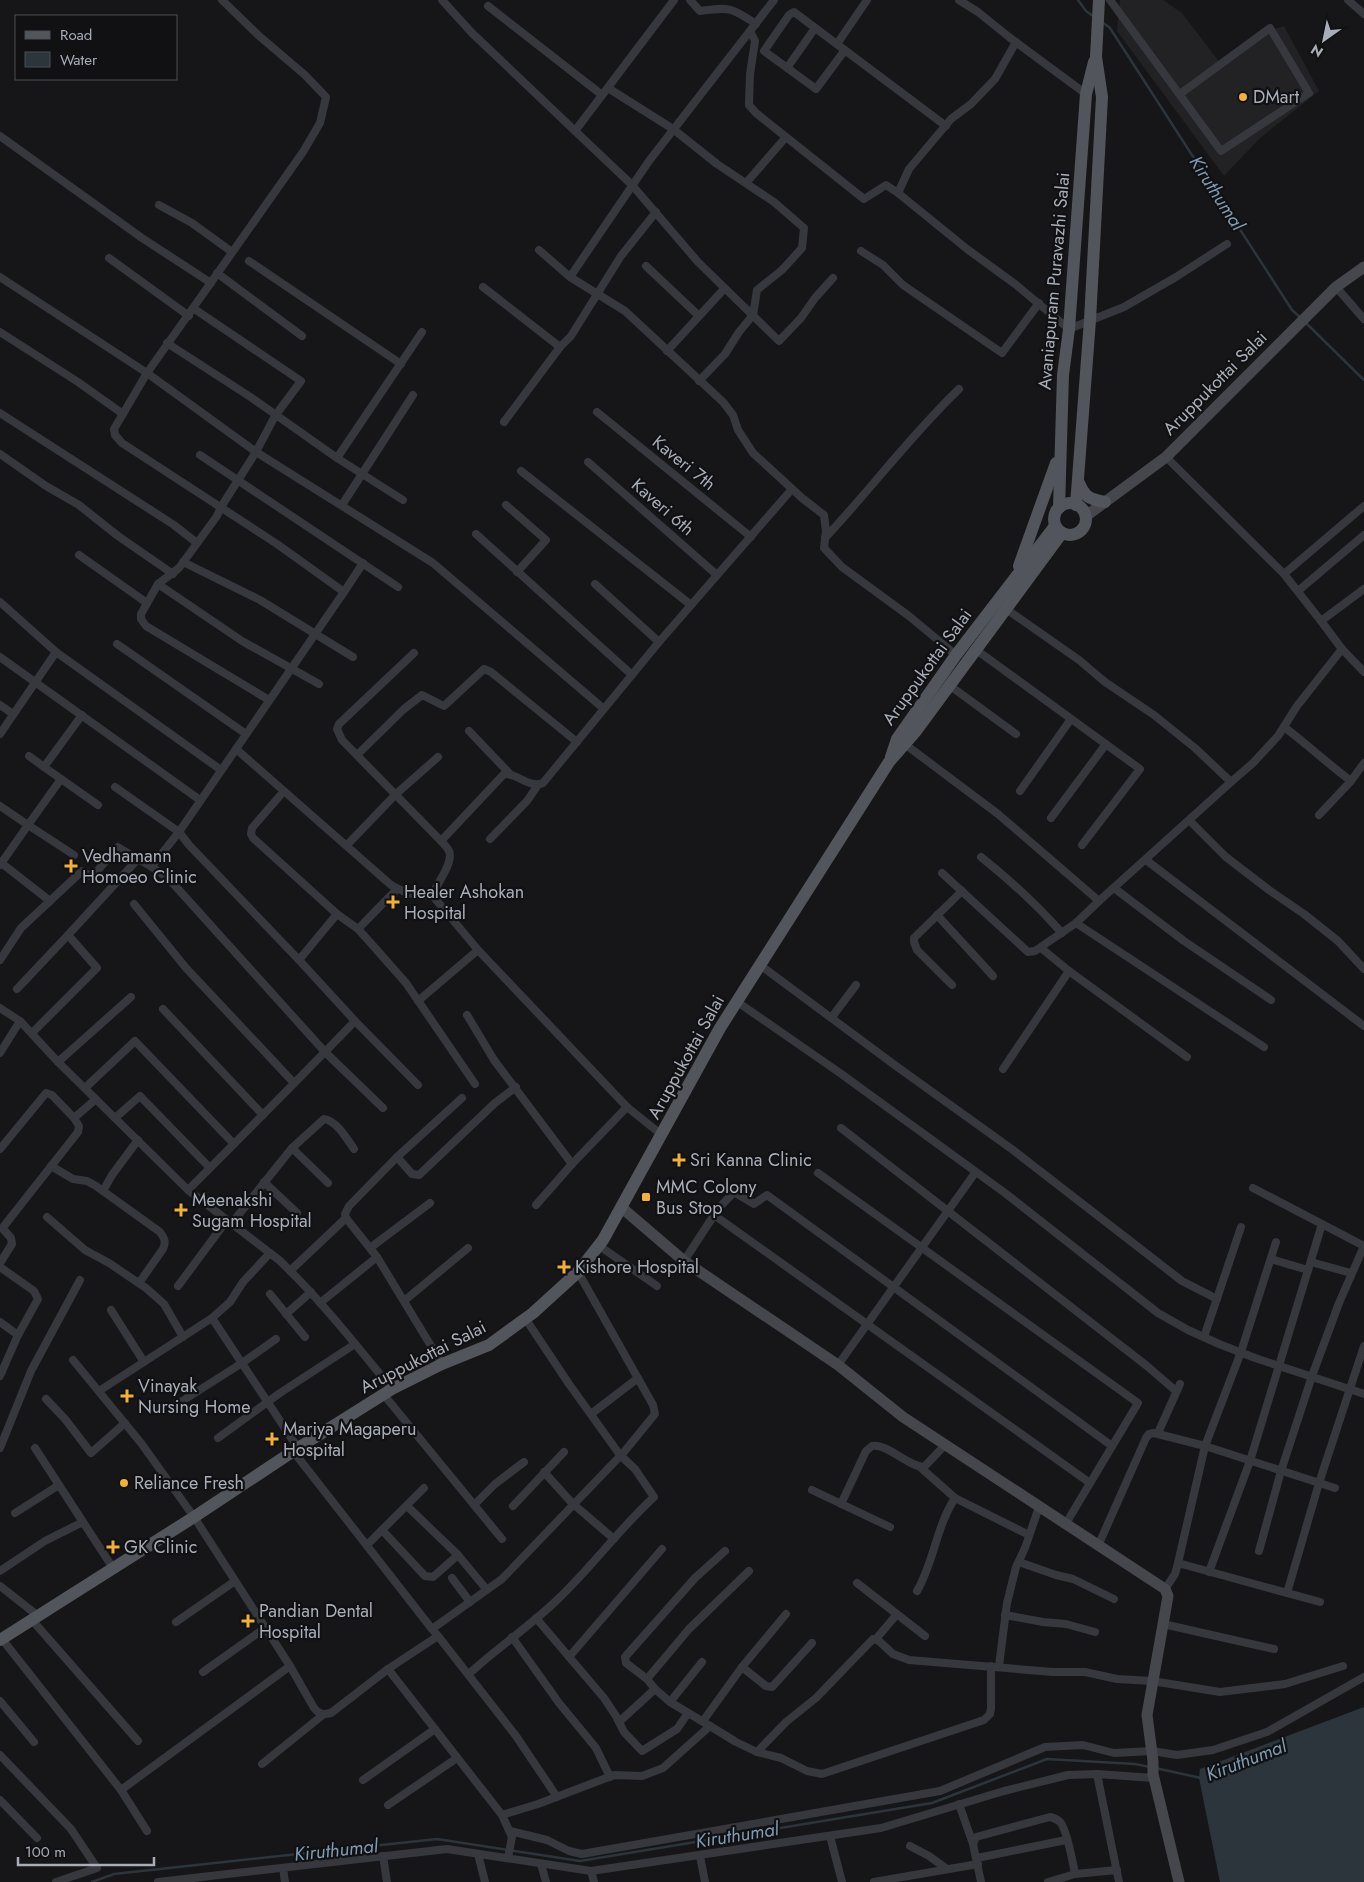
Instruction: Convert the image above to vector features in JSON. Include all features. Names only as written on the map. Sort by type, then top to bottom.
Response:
[{"type":"main road","name":"Avaniapuram Puravazhi Salai","points":[[1076,505],[1090,320],[1102,97],[1096,57],[1096,31],[1102,2]]},
{"type":"main road","name":"Avaniapuram Puravazhi Salai","points":[[1059,508],[1063,375],[1069,329],[1086,94],[1096,57]]},
{"type":"main road","points":[[1015,578],[1061,451]]},
{"type":"main road","points":[[1078,480],[1085,495],[1094,500],[1105,502]]},
{"type":"main road","points":[[1067,504],[1080,507],[1086,516],[1084,526],[1077,534],[1067,535],[1059,529],[1054,516],[1059,508],[1067,504]]},
{"type":"main road","name":"Aruppukottai Salai","points":[[890,762],[897,739],[956,655],[1015,578],[1059,529]]},
{"type":"main road","name":"Aruppukottai Salai","points":[[1,1639],[388,1392],[442,1364],[489,1345],[533,1313],[578,1272],[598,1246],[621,1207],[736,1002],[890,762],[906,745],[1006,609],[1059,529]]},
{"type":"street","points":[[222,0],[305,75],[326,97],[320,123],[303,152],[217,273],[189,316],[167,343],[122,414],[114,429],[115,435],[122,443],[221,507],[344,592]]},
{"type":"street","points":[[442,0],[472,33],[632,185],[698,262],[778,341],[802,318],[815,298],[833,278]]},
{"type":"street","points":[[575,131],[674,0]]},
{"type":"street","points":[[690,0],[700,11],[723,8],[737,11],[756,24]]},
{"type":"street","points":[[570,277],[632,185],[673,129],[774,0]]},
{"type":"street","points":[[837,44],[867,0]]},
{"type":"street","points":[[959,0],[978,12],[1086,94]]},
{"type":"street","points":[[1348,0],[1364,14]]},
{"type":"street","points":[[1102,2],[1180,94],[1221,151],[1309,93],[1270,28],[1180,94]]},
{"type":"street","points":[[488,6],[602,95]]},
{"type":"street","points":[[845,50],[816,89],[764,51],[789,15],[794,12],[815,28],[837,44],[845,50],[946,126]]},
{"type":"street","points":[[787,68],[815,28]]},
{"type":"street","points":[[750,31],[755,41],[750,74],[749,105],[756,113],[864,199],[886,185],[898,193],[966,249],[1039,303],[1069,329],[1124,307],[1176,277],[1227,244]]},
{"type":"street","points":[[898,193],[909,169],[951,119],[971,104],[995,79],[1016,42]]},
{"type":"street","points":[[608,88],[673,129],[716,164],[774,202],[804,228],[802,248],[782,270],[757,290],[753,315],[739,332],[726,354],[700,381]]},
{"type":"street","points":[[0,136],[142,238],[211,283]]},
{"type":"street","points":[[746,183],[786,137]]},
{"type":"street","points":[[160,205],[192,223],[232,252]]},
{"type":"street","points":[[504,422],[560,347],[571,336],[621,256],[656,212]]},
{"type":"street","points":[[539,250],[570,277],[625,311],[723,402],[733,415],[738,430],[752,453],[824,515],[824,548],[842,567],[909,616],[956,655]]},
{"type":"street","points":[[861,251],[883,265],[903,285],[1002,353],[1039,303]]},
{"type":"street","points":[[109,258],[189,316]]},
{"type":"street","points":[[249,261],[400,364]]},
{"type":"street","points":[[646,266],[699,316]]},
{"type":"street","name":"Aruppukottai Salai","points":[[1086,516],[1166,457],[1336,287],[1364,268]]},
{"type":"street","points":[[217,273],[302,336]]},
{"type":"street","points":[[0,277],[147,374],[256,452],[433,563],[604,709]]},
{"type":"street","points":[[483,287],[560,347]]},
{"type":"street","points":[[1336,287],[1364,319]]},
{"type":"street","points":[[667,351],[724,289]]},
{"type":"street","points":[[194,308],[301,381],[275,416],[256,452],[221,507],[218,516],[173,574],[158,584],[141,614],[142,623],[200,660],[269,700]]},
{"type":"street","points":[[0,332],[84,386],[122,414]]},
{"type":"street","points":[[337,458],[422,332]]},
{"type":"street","points":[[167,343],[252,398],[337,458],[403,500]]},
{"type":"street","points":[[825,538],[881,477],[932,415],[959,389]]},
{"type":"street","points":[[342,505],[413,395]]},
{"type":"street","name":"Kaveri 7th","points":[[597,412],[751,536]]},
{"type":"street","points":[[0,413],[174,525],[196,543]]},
{"type":"street","points":[[0,454],[46,486],[79,505],[173,574]]},
{"type":"street","points":[[200,455],[398,587]]},
{"type":"street","points":[[1166,457],[1284,574],[1342,649],[1362,668]]},
{"type":"street","name":"Kaveri 6th","points":[[588,462],[718,575]]},
{"type":"street","points":[[521,472],[691,605]]},
{"type":"street","points":[[490,839],[527,801],[538,785],[543,783],[659,642],[792,489]]},
{"type":"street","points":[[506,505],[546,540],[517,572]]},
{"type":"street","points":[[1284,574],[1364,506]]},
{"type":"street","points":[[476,534],[632,675]]},
{"type":"street","points":[[1298,591],[1364,535]]},
{"type":"street","points":[[79,555],[147,603]]},
{"type":"street","points":[[183,562],[260,600],[353,657]]},
{"type":"street","points":[[152,866],[179,832],[362,563]]},
{"type":"street","points":[[158,584],[242,641],[319,684]]},
{"type":"street","points":[[595,584],[659,642]]},
{"type":"street","points":[[1321,620],[1364,589]]},
{"type":"street","points":[[0,602],[56,652],[221,770]]},
{"type":"street","points":[[1006,609],[1079,660],[1105,682],[1154,715],[1195,748],[1231,782]]},
{"type":"street","points":[[117,644],[246,734]]},
{"type":"street","points":[[976,649],[1140,769],[1082,845]]},
{"type":"street","points":[[942,873],[1024,949],[1031,952],[1041,948],[1076,923],[1253,763],[1278,736],[1298,706],[1342,649]]},
{"type":"street","points":[[0,734],[56,652]]},
{"type":"street","points":[[414,653],[339,724],[337,729],[338,734],[357,755],[442,841],[449,851],[451,858],[432,896]]},
{"type":"street","points":[[0,657],[200,800]]},
{"type":"street","points":[[357,755],[404,709],[422,695],[444,706],[484,669],[577,742]]},
{"type":"street","points":[[949,685],[1016,734]]},
{"type":"street","points":[[0,705],[13,714]]},
{"type":"street","points":[[44,767],[82,715]]},
{"type":"street","points":[[1020,791],[1071,719]]},
{"type":"street","points":[[1284,727],[1351,781]]},
{"type":"street","points":[[469,731],[510,774],[538,785]]},
{"type":"street","points":[[1051,818],[1106,744]]},
{"type":"street","points":[[906,745],[998,814],[1099,901]]},
{"type":"street","points":[[236,749],[391,885],[418,897],[432,896]]},
{"type":"street","points":[[29,756],[98,805]]},
{"type":"street","points":[[347,845],[396,794],[438,757]]},
{"type":"street","points":[[1319,814],[1363,768]]},
{"type":"street","points":[[442,841],[501,776],[506,773],[510,774]]},
{"type":"street","points":[[50,901],[1,863],[61,779]]},
{"type":"street","points":[[115,787],[179,832],[188,844],[355,1021],[418,1085]]},
{"type":"street","points":[[284,790],[252,828],[251,834],[257,843],[337,914],[358,930],[406,983],[475,1084]]},
{"type":"street","points":[[0,806],[74,854]]},
{"type":"street","points":[[1190,821],[1226,857],[1338,941],[1364,970]]},
{"type":"street","points":[[0,960],[21,928],[82,871],[92,876],[118,846],[137,860],[152,866],[166,877],[325,1052],[383,1108]]},
{"type":"street","points":[[981,857],[1041,910],[1062,933]]},
{"type":"street","points":[[17,989],[137,860]]},
{"type":"street","points":[[1146,860],[1364,1026]]},
{"type":"street","points":[[1114,888],[1184,940],[1271,1000]]},
{"type":"street","points":[[358,930],[397,889]]},
{"type":"street","points":[[952,986],[917,950],[914,942],[916,935],[962,891]]},
{"type":"street","points":[[432,896],[478,950],[627,1107],[662,1135]]},
{"type":"street","points":[[134,904],[186,968],[294,1083]]},
{"type":"street","points":[[299,960],[337,914]]},
{"type":"street","points":[[936,915],[993,976]]},
{"type":"street","points":[[1076,923],[1264,1047]]},
{"type":"street","points":[[32,1034],[97,968],[68,935]]},
{"type":"street","points":[[1041,948],[1069,971],[1187,1057]]},
{"type":"street","points":[[418,1001],[478,950]]},
{"type":"street","points":[[760,965],[1013,1150],[1182,1281],[1217,1299]]},
{"type":"street","points":[[1004,1069],[1069,971]]},
{"type":"street","points":[[832,1017],[856,985]]},
{"type":"street","points":[[58,1062],[131,997]]},
{"type":"street","points":[[736,1002],[840,1073],[1032,1214],[1158,1313],[1204,1337],[1241,1352],[1364,1394]]},
{"type":"street","points":[[0,1008],[20,1021],[58,1062],[188,1190],[270,1253],[311,1292],[355,1344],[388,1392],[502,1539]]},
{"type":"street","points":[[163,1009],[262,1115]]},
{"type":"street","points":[[467,1015],[494,1060],[572,1164]]},
{"type":"street","points":[[0,1052],[20,1021]]},
{"type":"street","points":[[188,1190],[294,1083],[316,1064],[355,1021]]},
{"type":"street","points":[[85,1088],[135,1041],[234,1144]]},
{"type":"street","points":[[393,1161],[412,1174],[419,1175],[495,1104],[516,1087]]},
{"type":"street","points":[[0,1149],[46,1093],[52,1095],[74,1118],[80,1129],[3,1229],[11,1238],[12,1244],[0,1265],[37,1295],[37,1304],[2,1366],[0,1376]]},
{"type":"street","points":[[115,1118],[140,1096],[210,1168]]},
{"type":"street","points":[[74,1118],[96,1098]]},
{"type":"street","points":[[442,1364],[377,1257],[346,1218],[345,1214],[349,1206],[393,1161],[462,1098]]},
{"type":"street","points":[[536,1205],[572,1164],[627,1107]]},
{"type":"street","points":[[178,1286],[229,1221],[292,1148],[324,1119],[329,1120],[342,1133],[354,1149]]},
{"type":"street","points":[[841,1128],[1147,1366],[1178,1387],[1158,1433]]},
{"type":"street","points":[[103,1191],[112,1175],[138,1140]]},
{"type":"street","points":[[292,1148],[328,1183]]},
{"type":"street","points":[[51,1166],[73,1179],[87,1181],[160,1232],[166,1240],[163,1249],[139,1283]]},
{"type":"street","points":[[818,1173],[1138,1403],[1065,1525]]},
{"type":"street","points":[[838,1366],[975,1173]]},
{"type":"street","points":[[264,1182],[297,1213]]},
{"type":"street","points":[[1253,1188],[1364,1246],[1351,1273],[1312,1376],[1281,1471],[1259,1551]]},
{"type":"street","points":[[684,1261],[714,1215],[734,1192],[754,1204],[767,1195],[1112,1446]]},
{"type":"street","points":[[370,1248],[430,1202]]},
{"type":"street","points":[[621,1207],[684,1261],[737,1295],[838,1366],[903,1417],[1165,1589],[1168,1596],[1147,1715],[1154,1776],[1179,1882]]},
{"type":"street","points":[[714,1215],[1090,1483]]},
{"type":"street","points":[[46,1217],[85,1250],[139,1283],[164,1304],[183,1337]]},
{"type":"street","points":[[290,1271],[346,1218]]},
{"type":"street","points":[[1209,1572],[1250,1461],[1322,1224]]},
{"type":"street","points":[[1204,1337],[1242,1227]]},
{"type":"street","points":[[1165,1589],[1178,1564],[1205,1446],[1241,1352],[1276,1242]]},
{"type":"street","points":[[598,1246],[657,1286]]},
{"type":"street","points":[[404,1301],[468,1248]]},
{"type":"street","points":[[100,1390],[212,1318],[230,1302],[243,1282],[270,1253]]},
{"type":"street","points":[[320,1304],[377,1257]]},
{"type":"street","points":[[1271,1259],[1351,1273]]},
{"type":"street","points":[[432,1629],[502,1579],[572,1503],[622,1453],[655,1414],[653,1405],[578,1272]]},
{"type":"street","points":[[0,1448],[31,1371],[80,1280]]},
{"type":"street","points":[[286,1314],[311,1292]]},
{"type":"street","points":[[270,1294],[305,1337]]},
{"type":"street","points":[[111,1310],[144,1362]]},
{"type":"street","points":[[212,1318],[296,1449],[432,1629],[516,1736],[557,1797]]},
{"type":"street","points":[[468,1674],[557,1600],[654,1497],[635,1469],[590,1414],[525,1318]]},
{"type":"street","points":[[0,1322],[18,1335]]},
{"type":"street","points":[[176,1405],[276,1339]]},
{"type":"street","points":[[218,1438],[355,1344]]},
{"type":"street","points":[[1287,1593],[1319,1483],[1364,1346]]},
{"type":"street","points":[[74,1360],[100,1390],[194,1517],[266,1628],[318,1713],[331,1714],[388,1669],[438,1636]]},
{"type":"street","points":[[590,1414],[638,1378]]},
{"type":"street","points":[[46,1399],[65,1419],[91,1453],[125,1423]]},
{"type":"street","points":[[1098,1546],[1149,1434],[1158,1433],[1205,1446],[1335,1488]]},
{"type":"street","points":[[920,1467],[928,1465],[945,1445]]},
{"type":"street","points":[[841,1504],[866,1451],[872,1446],[880,1447],[920,1467],[955,1498],[1029,1535]]},
{"type":"street","points":[[35,1448],[113,1568]]},
{"type":"street","points":[[513,1506],[564,1452]]},
{"type":"street","points":[[474,1505],[495,1484],[524,1462]]},
{"type":"street","points":[[544,1472],[572,1503],[614,1539]]},
{"type":"street","points":[[15,1513],[59,1485]]},
{"type":"street","points":[[367,1544],[424,1488]]},
{"type":"street","points":[[812,1490],[890,1527]]},
{"type":"street","points":[[917,1591],[924,1579],[945,1513],[955,1498]]},
{"type":"street","points":[[407,1506],[458,1555],[487,1590]]},
{"type":"street","points":[[725,1551],[696,1577],[625,1657],[626,1663],[647,1679],[670,1702],[736,1742],[757,1752],[781,1758],[808,1771],[822,1774],[984,1720],[990,1714],[995,1666],[1005,1615],[1019,1562],[1039,1507]]},
{"type":"street","points":[[0,1571],[45,1541],[84,1522]]},
{"type":"street","points":[[382,1530],[425,1576],[433,1577],[458,1555]]},
{"type":"street","points":[[569,1658],[662,1549]]},
{"type":"street","points":[[1019,1562],[1056,1576],[1073,1579],[1114,1599]]},
{"type":"street","points":[[1178,1564],[1320,1602]]},
{"type":"street","points":[[647,1679],[689,1629],[749,1571]]},
{"type":"street","points":[[452,1578],[470,1602]]},
{"type":"street","points":[[176,1622],[235,1581]]},
{"type":"street","points":[[857,1583],[925,1636]]},
{"type":"street","points":[[0,1586],[34,1617],[138,1741]]},
{"type":"street","points":[[703,1721],[742,1667],[786,1614]]},
{"type":"street","points":[[757,1752],[786,1722],[816,1698],[871,1639],[876,1639],[897,1614]]},
{"type":"street","points":[[1005,1615],[1066,1624],[1095,1632]]},
{"type":"street","points":[[536,1618],[604,1698],[624,1732],[642,1751],[677,1729],[688,1713]]},
{"type":"street","points":[[1163,1624],[1274,1649]]},
{"type":"street","points":[[204,1672],[266,1628]]},
{"type":"street","points":[[512,1637],[559,1703],[596,1748],[610,1777]]},
{"type":"street","points":[[1,1639],[121,1790],[147,1831]]},
{"type":"street","points":[[876,1639],[893,1654],[909,1660],[1053,1672],[1086,1672],[1118,1679],[1152,1681],[1220,1692],[1285,1684],[1343,1666]]},
{"type":"street","points":[[742,1667],[766,1686],[772,1687],[812,1643]]},
{"type":"street","points":[[670,1702],[702,1662]]},
{"type":"street","points":[[121,1790],[290,1666]]},
{"type":"street","points":[[388,1669],[502,1815],[511,1834],[508,1856]]},
{"type":"street","points":[[511,1834],[547,1840],[570,1851],[582,1854],[940,1791],[1044,1747],[1083,1745],[1114,1753],[1153,1756],[1213,1750],[1267,1732],[1364,1677]]},
{"type":"street","points":[[619,1722],[655,1689]]},
{"type":"street","points":[[0,1701],[34,1742]]},
{"type":"street","points":[[262,1764],[324,1714]]},
{"type":"street","points":[[502,1815],[557,1797],[614,1775],[642,1776],[663,1768],[710,1726]]},
{"type":"street","points":[[363,1780],[435,1729]]},
{"type":"street","points":[[0,1755],[71,1829],[98,1868],[56,1882]]},
{"type":"street","points":[[388,1805],[457,1758]]},
{"type":"street","points":[[1097,1774],[1120,1882]]},
{"type":"street","points":[[158,1882],[192,1880],[447,1849],[508,1856],[542,1864],[591,1871],[880,1828],[959,1804],[1068,1775],[1154,1776]]},
{"type":"street","points":[[0,1800],[37,1838]]},
{"type":"street","points":[[959,1804],[973,1844],[981,1882]]},
{"type":"street","points":[[973,1844],[978,1836],[1050,1817],[1054,1818],[1061,1823],[1075,1874]]},
{"type":"street","points":[[830,1836],[842,1882]]},
{"type":"street","points":[[874,1882],[947,1869],[1066,1840]]},
{"type":"street","points":[[910,1846],[929,1856],[947,1869]]},
{"type":"street","points":[[478,1854],[485,1882]]},
{"type":"street","points":[[383,1856],[386,1882]]},
{"type":"street","points":[[700,1856],[705,1882]]},
{"type":"street","points":[[542,1864],[546,1882]]},
{"type":"street","points":[[283,1868],[285,1882]]},
{"type":"street","points":[[1048,1882],[1075,1874],[1117,1870]]},
{"type":"street","points":[[591,1871],[594,1882]]},
{"type":"shaded area","points":[[1120,0],[1163,0],[1182,13],[1221,64],[1263,33],[1284,26],[1319,91],[1260,138],[1224,176],[1117,31]]},
{"type":"water","points":[[1364,1707],[1364,1882],[1220,1882],[1199,1778],[1200,1769]]},
{"type":"waterway","name":"Kiruthumal","points":[[1078,0],[1086,11],[1093,16]]},
{"type":"waterway","name":"Kiruthumal","points":[[1102,22],[1110,28],[1292,310],[1301,318]]},
{"type":"waterway","name":"Kiruthumal","points":[[1306,323],[1364,380]]},
{"type":"waterway","name":"Kiruthumal","points":[[92,1882],[114,1874],[437,1839],[580,1861],[932,1803],[1047,1759],[1135,1764],[1150,1767]]},
{"type":"waterway","name":"Kiruthumal","points":[[1155,1768],[1201,1778]]},
{"type":"place","name":"DMart","points":[[1243,97]]},
{"type":"place","name":"Vedhamann Homoeo Clinic","points":[[71,866]]},
{"type":"place","name":"Healer Ashokan Hospital","points":[[393,902]]},
{"type":"place","name":"Sri Kanna Clinic","points":[[679,1160]]},
{"type":"place","name":"MMC Colony Bus Stop","points":[[646,1197]]},
{"type":"place","name":"Meenakshi Sugam Hospital","points":[[181,1210]]},
{"type":"place","name":"Kishore Hospital","points":[[564,1267]]},
{"type":"place","name":"Vinayak Nursing Home","points":[[127,1396]]},
{"type":"place","name":"Mariya Magaperu Hospital","points":[[272,1439]]},
{"type":"place","name":"Reliance Fresh","points":[[124,1483]]},
{"type":"place","name":"GK Clinic","points":[[113,1547]]},
{"type":"place","name":"Pandian Dental Hospital","points":[[248,1621]]}]
